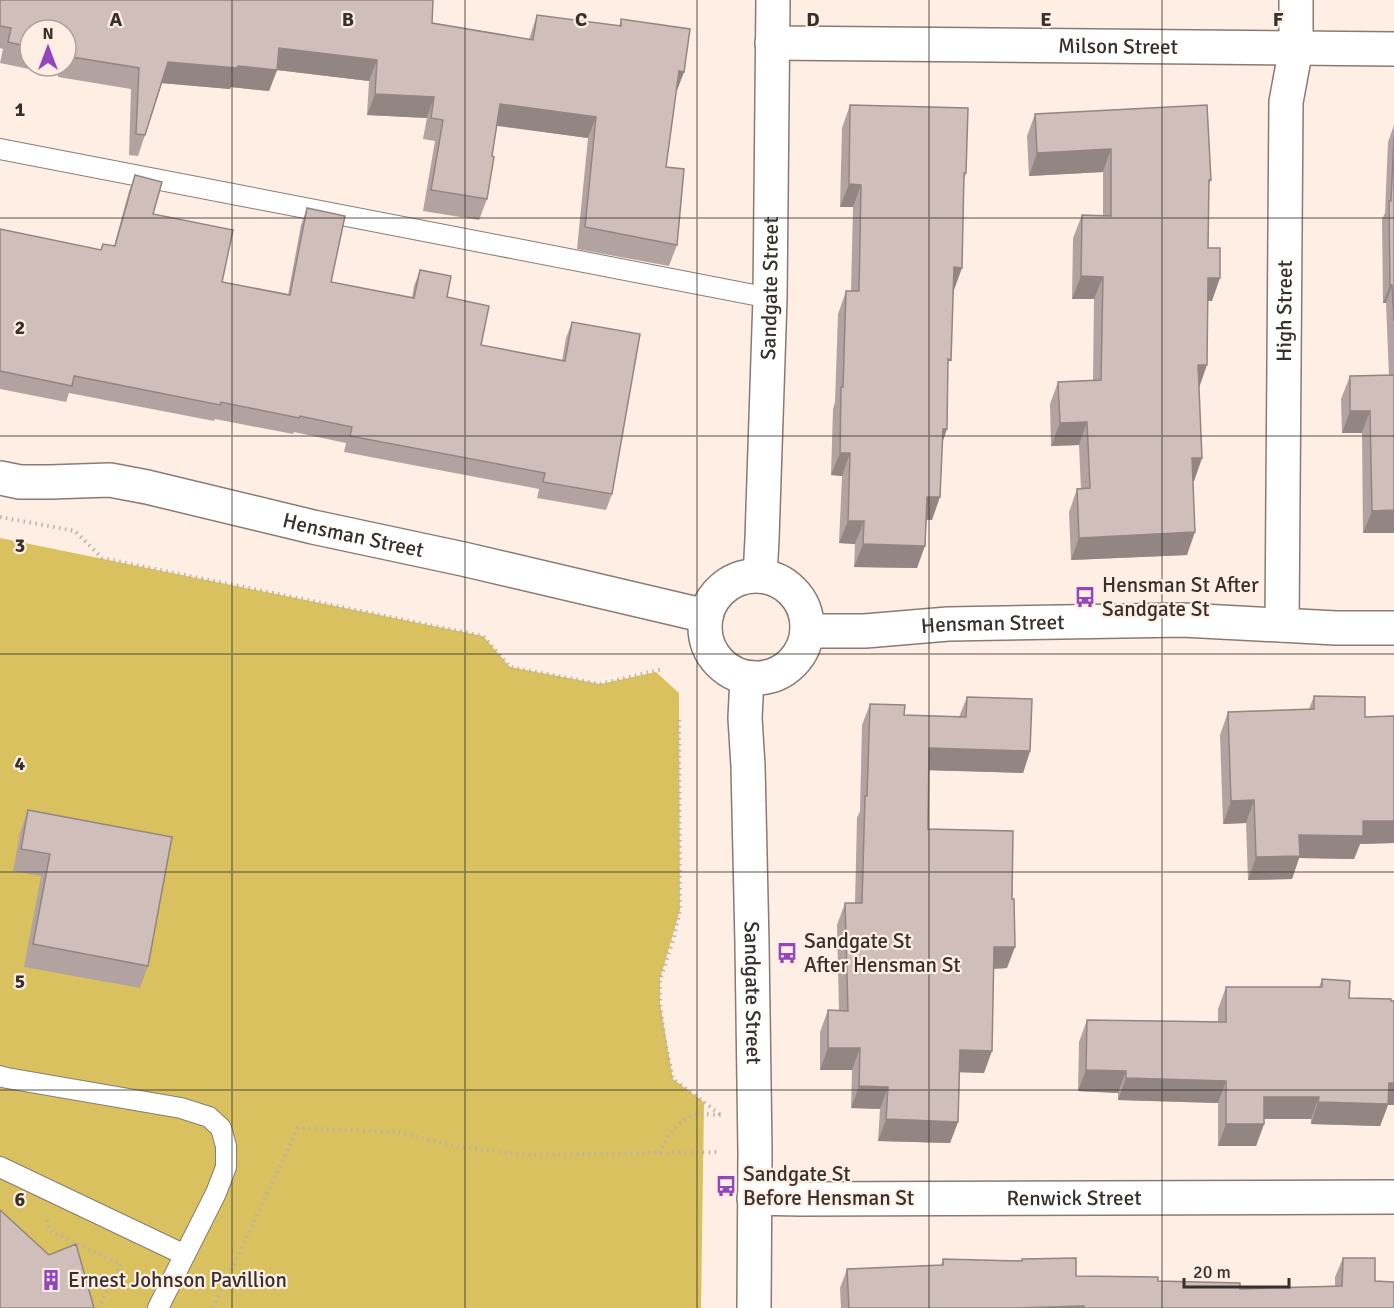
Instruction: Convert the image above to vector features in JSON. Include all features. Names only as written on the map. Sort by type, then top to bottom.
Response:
[{"type":"street","name":"Sandgate Street","points":[[760,576],[770,298],[772,0]]},
{"type":"street","name":"High Street","points":[[1282,625],[1286,102],[1296,48],[1296,0]]},
{"type":"street","name":"Milson Street","points":[[772,43],[1394,49]]},
{"type":"street","name":"Hensman Street","points":[[0,478],[20,482],[110,480],[147,487],[706,616]]},
{"type":"street","points":[[760,576],[775,580],[789,588],[800,600],[806,615],[807,631],[803,648],[794,662],[780,673],[764,678],[747,678],[731,672],[718,662],[709,648],[705,632],[706,616],[711,602],[732,582],[745,577],[760,576]]},
{"type":"street","name":"Hensman Street","points":[[807,631],[865,630],[948,624],[1183,620],[1336,628],[1394,628]]},
{"type":"street","name":"Sandgate Street","points":[[747,678],[745,718],[751,932],[754,1308]]},
{"type":"street","name":"Renwick Street","points":[[754,1198],[1394,1197]]},
{"type":"lane","points":[[0,149],[770,298]]},
{"type":"lane","points":[[0,1076],[181,1108],[209,1117],[220,1128],[226,1146],[226,1167],[216,1193],[159,1308]]},
{"type":"lane","points":[[0,1167],[185,1255]]},
{"type":"path","points":[[0,517],[75,531],[102,558],[483,636],[510,667],[600,684],[663,669]]},
{"type":"path","points":[[659,1153],[669,1134],[682,1121],[700,1114],[721,1115],[673,1079],[660,1003],[660,980],[680,910],[679,720]]},
{"type":"path","points":[[213,1308],[298,1128],[396,1132],[461,1147],[526,1155],[721,1152]]},
{"type":"path","points":[[46,1214],[50,1231],[121,1264],[98,1308]]},
{"type":"shaded area","points":[[0,538],[483,636],[510,667],[600,684],[656,672],[679,693],[680,910],[660,979],[660,1003],[673,1079],[704,1102],[701,1308],[0,1308]]},
{"type":"building","points":[[0,0],[433,0],[432,23],[533,40],[537,15],[621,26],[621,19],[690,29],[684,72],[679,71],[666,167],[684,169],[677,245],[585,227],[596,117],[500,104],[487,199],[431,190],[443,120],[431,118],[434,97],[375,94],[377,60],[279,48],[277,70],[168,62],[145,135],[136,134],[139,68],[78,58],[78,18],[18,18],[18,44],[8,42],[11,28],[0,26]]},
{"type":"building","points":[[850,105],[968,108],[962,268],[954,267],[951,360],[948,359],[947,429],[943,429],[940,497],[927,497],[925,546],[863,544],[864,521],[848,521],[850,453],[840,453],[841,387],[843,387],[846,291],[859,291],[861,185],[849,184]]},
{"type":"building","points":[[1207,105],[1211,180],[1209,180],[1208,248],[1220,248],[1220,278],[1208,278],[1207,365],[1198,365],[1202,458],[1192,458],[1195,532],[1079,538],[1077,489],[1090,488],[1087,422],[1060,423],[1058,382],[1101,380],[1103,277],[1081,276],[1082,215],[1111,216],[1111,149],[1037,153],[1035,114]]},
{"type":"building","points":[[1394,137],[1394,321],[1392,285],[1390,285],[1389,201],[1391,201]]},
{"type":"building","points":[[135,175],[162,182],[153,214],[233,230],[222,282],[290,295],[307,208],[345,216],[331,282],[414,298],[420,270],[451,276],[447,297],[489,306],[481,345],[565,361],[572,322],[640,334],[612,494],[543,482],[545,473],[350,436],[352,427],[300,416],[299,418],[221,402],[220,405],[74,376],[72,386],[0,371],[0,229],[101,250],[103,244],[115,246]]},
{"type":"building","points":[[1394,375],[1394,510],[1372,511],[1370,411],[1350,411],[1350,376]]},
{"type":"building","points":[[1314,696],[1365,697],[1365,717],[1394,716],[1394,821],[1363,821],[1363,836],[1299,835],[1300,856],[1256,857],[1254,800],[1231,801],[1228,712],[1314,709]]},
{"type":"building","points":[[967,697],[1032,699],[1030,751],[929,748],[928,829],[1013,831],[1012,899],[1014,899],[1015,947],[994,947],[992,1051],[960,1050],[958,1122],[886,1119],[888,1087],[859,1086],[860,1048],[828,1048],[828,1010],[848,1011],[845,903],[862,903],[870,704],[905,705],[904,715],[966,717]]},
{"type":"building","points":[[28,810],[172,837],[148,966],[33,944],[50,854],[21,849]]},
{"type":"building","points":[[1322,979],[1350,981],[1349,998],[1394,1001],[1394,1083],[1389,1083],[1388,1104],[1318,1102],[1319,1097],[1264,1097],[1264,1124],[1226,1124],[1226,1081],[1126,1078],[1126,1071],[1086,1070],[1087,1020],[1226,1022],[1226,987],[1322,987]]},
{"type":"building","points":[[0,1210],[49,1255],[76,1244],[94,1308],[0,1308]]},
{"type":"building","points":[[1076,1258],[1076,1276],[1158,1277],[1158,1281],[1240,1283],[1240,1289],[1342,1286],[1343,1258],[1375,1258],[1375,1281],[1394,1282],[1394,1308],[1084,1308],[1084,1306],[849,1308],[847,1269],[943,1265],[943,1259],[1022,1261],[1022,1259]]},
{"type":"place","name":"Hensman St After Sandgate St","points":[[1085,597]]},
{"type":"place","name":"Sandgate St After Hensman St","points":[[787,953]]},
{"type":"place","name":"Sandgate St Before Hensman St","points":[[726,1186]]},
{"type":"place","name":"Ernest Johnson Pavillion","points":[[51,1280]]}]
